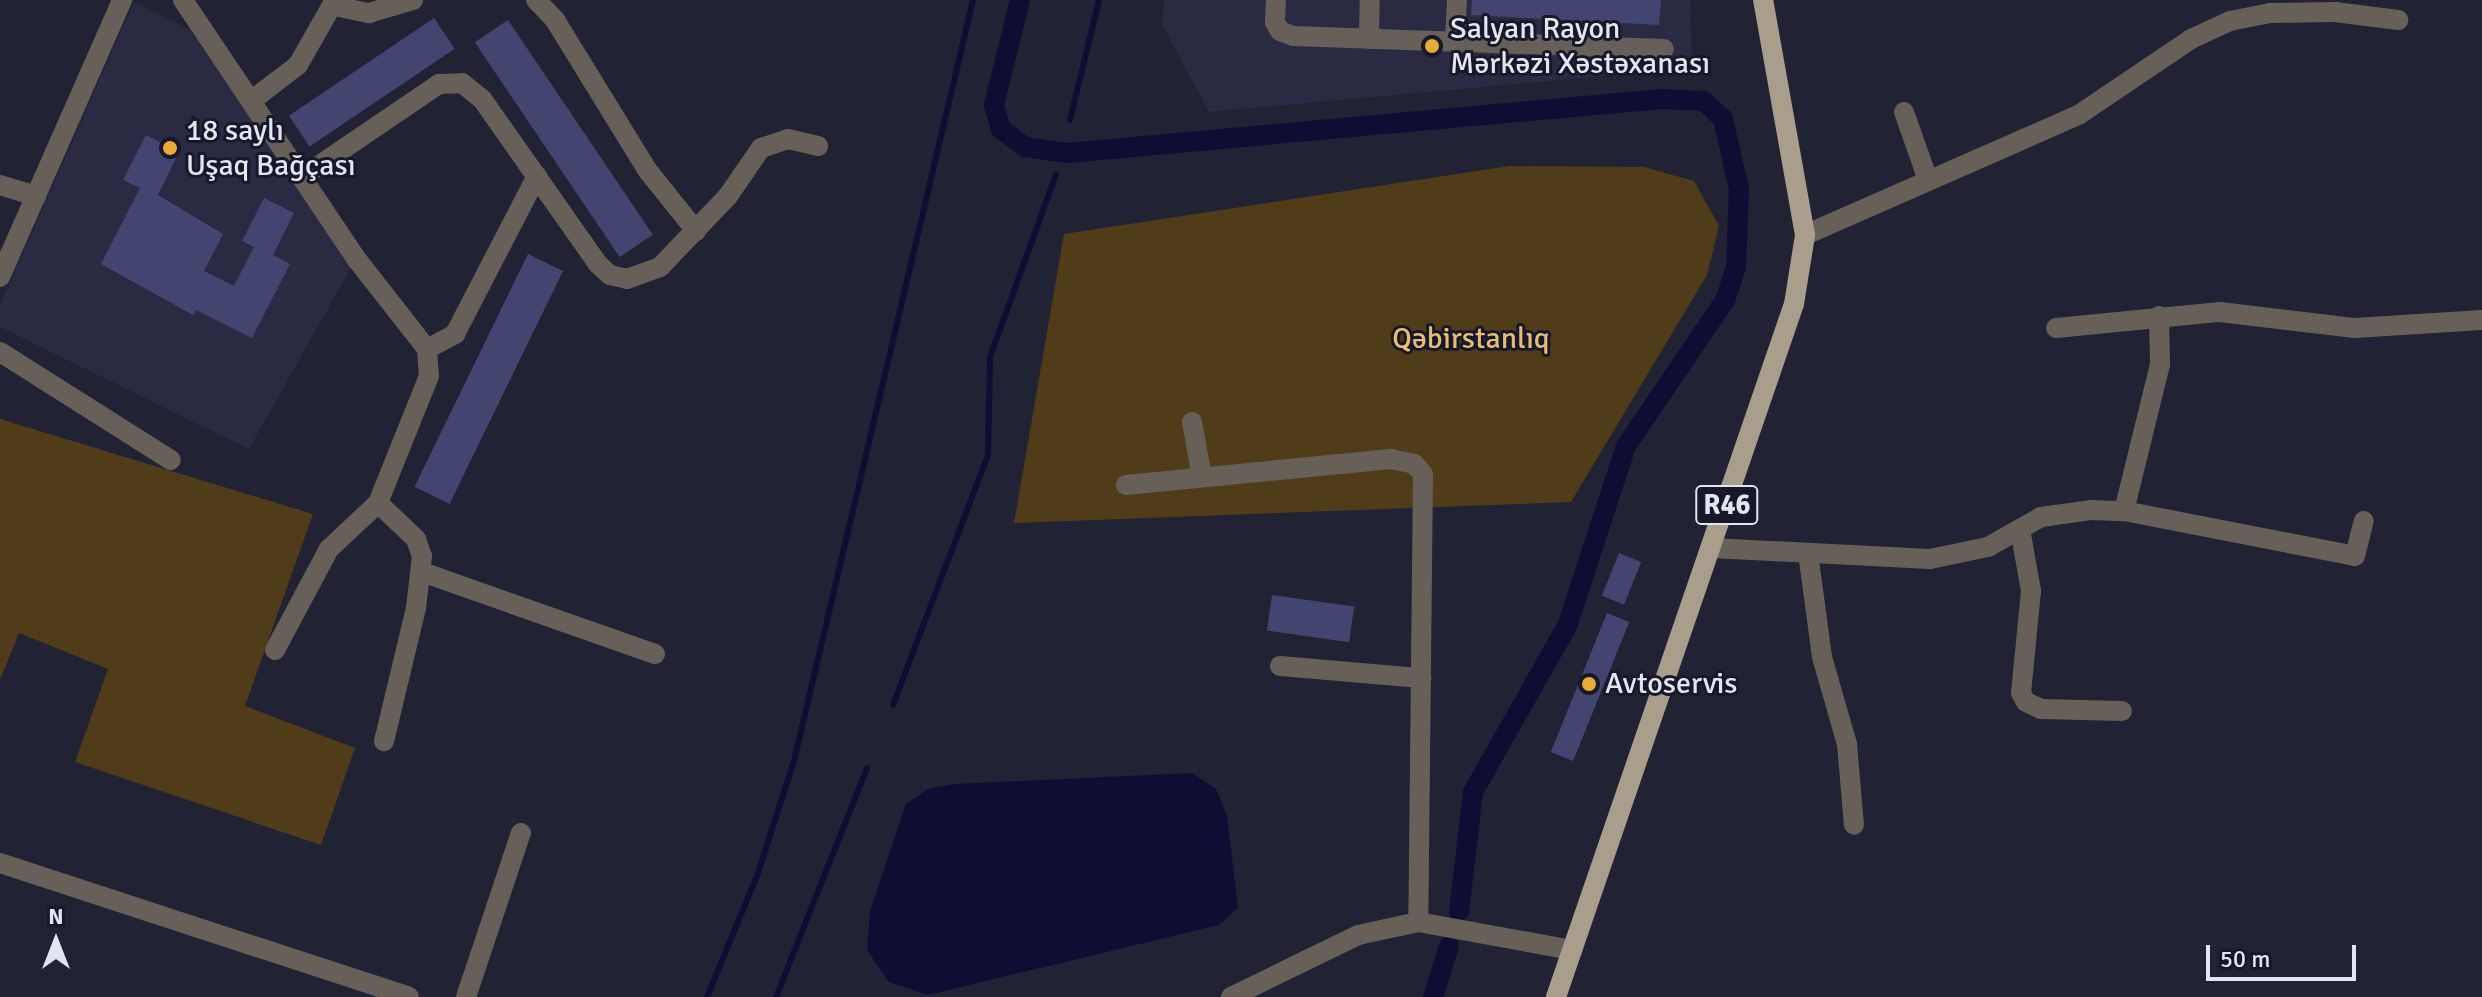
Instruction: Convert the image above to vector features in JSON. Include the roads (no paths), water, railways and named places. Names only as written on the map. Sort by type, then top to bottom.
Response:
[{"type":"main road","name":"R46","points":[[1556,997],[1794,304],[1805,235],[1763,0]]},
{"type":"street","points":[[0,277],[122,0]]},
{"type":"street","points":[[183,0],[358,261],[427,349],[429,376],[378,503],[329,549],[275,650]]},
{"type":"street","points":[[251,101],[298,65],[335,3],[369,13],[413,0]]},
{"type":"street","points":[[536,0],[555,20],[648,171],[696,231]]},
{"type":"street","points":[[1276,0],[1280,31],[1369,39],[1664,49]]},
{"type":"street","points":[[1369,39],[1370,0]]},
{"type":"street","points":[[1455,42],[1457,0]]},
{"type":"street","points":[[1805,235],[2080,114],[2191,39],[2230,21],[2270,13],[2335,12],[2398,20]]},
{"type":"street","points":[[302,177],[450,81],[473,89],[610,275],[643,276],[660,267],[696,231],[761,148],[788,139],[818,146]]},
{"type":"street","points":[[1904,112],[1928,180]]},
{"type":"street","points":[[427,349],[455,334],[537,176]]},
{"type":"street","points":[[0,185],[36,196]]},
{"type":"street","points":[[2056,328],[2220,312],[2355,328],[2482,320]]},
{"type":"street","points":[[2124,511],[2160,364],[2159,316]]},
{"type":"street","points":[[0,352],[171,460]]},
{"type":"street","points":[[1192,422],[1202,477]]},
{"type":"street","points":[[1126,485],[1391,459],[1414,464],[1423,474],[1418,922]]},
{"type":"street","points":[[378,503],[416,539],[422,572],[384,741]]},
{"type":"street","points":[[1712,548],[1961,556],[2067,511],[2124,511],[2355,556],[2364,521]]},
{"type":"street","points":[[2020,529],[2031,591],[2021,693],[2026,702],[2041,709],[2122,711]]},
{"type":"street","points":[[1808,553],[1822,657],[1847,744],[1854,825]]},
{"type":"street","points":[[422,572],[655,654]]},
{"type":"street","points":[[1280,666],[1421,678]]},
{"type":"street","points":[[466,997],[521,833]]},
{"type":"street","points":[[0,863],[409,997]]},
{"type":"street","points":[[1231,997],[1358,935],[1418,922],[1572,950]]},
{"type":"waterway","points":[[707,997],[758,873],[794,761],[973,0]]},
{"type":"waterway","points":[[1020,0],[994,105],[1001,129],[1025,147],[1067,153],[1662,99],[1704,101],[1723,119],[1739,189],[1736,267],[1725,300],[1626,446],[1567,626],[1473,792],[1459,911]]},
{"type":"waterway","points":[[1070,120],[1099,0]]},
{"type":"waterway","points":[[893,705],[988,455],[990,357],[1056,175]]},
{"type":"waterway","points":[[776,997],[867,768]]},
{"type":"waterway","points":[[1433,997],[1449,946]]},
{"type":"place","name":"Salyan Rayon Mərkəzi Xəstəxanası","points":[[1432,46]]},
{"type":"place","name":"18 saylı Uşaq Bağçası","points":[[170,148]]},
{"type":"place","name":"Avtoservis","points":[[1589,684]]},
{"type":"park label","name":"Qəbirstanlıq","points":[[1471,339]]}]
